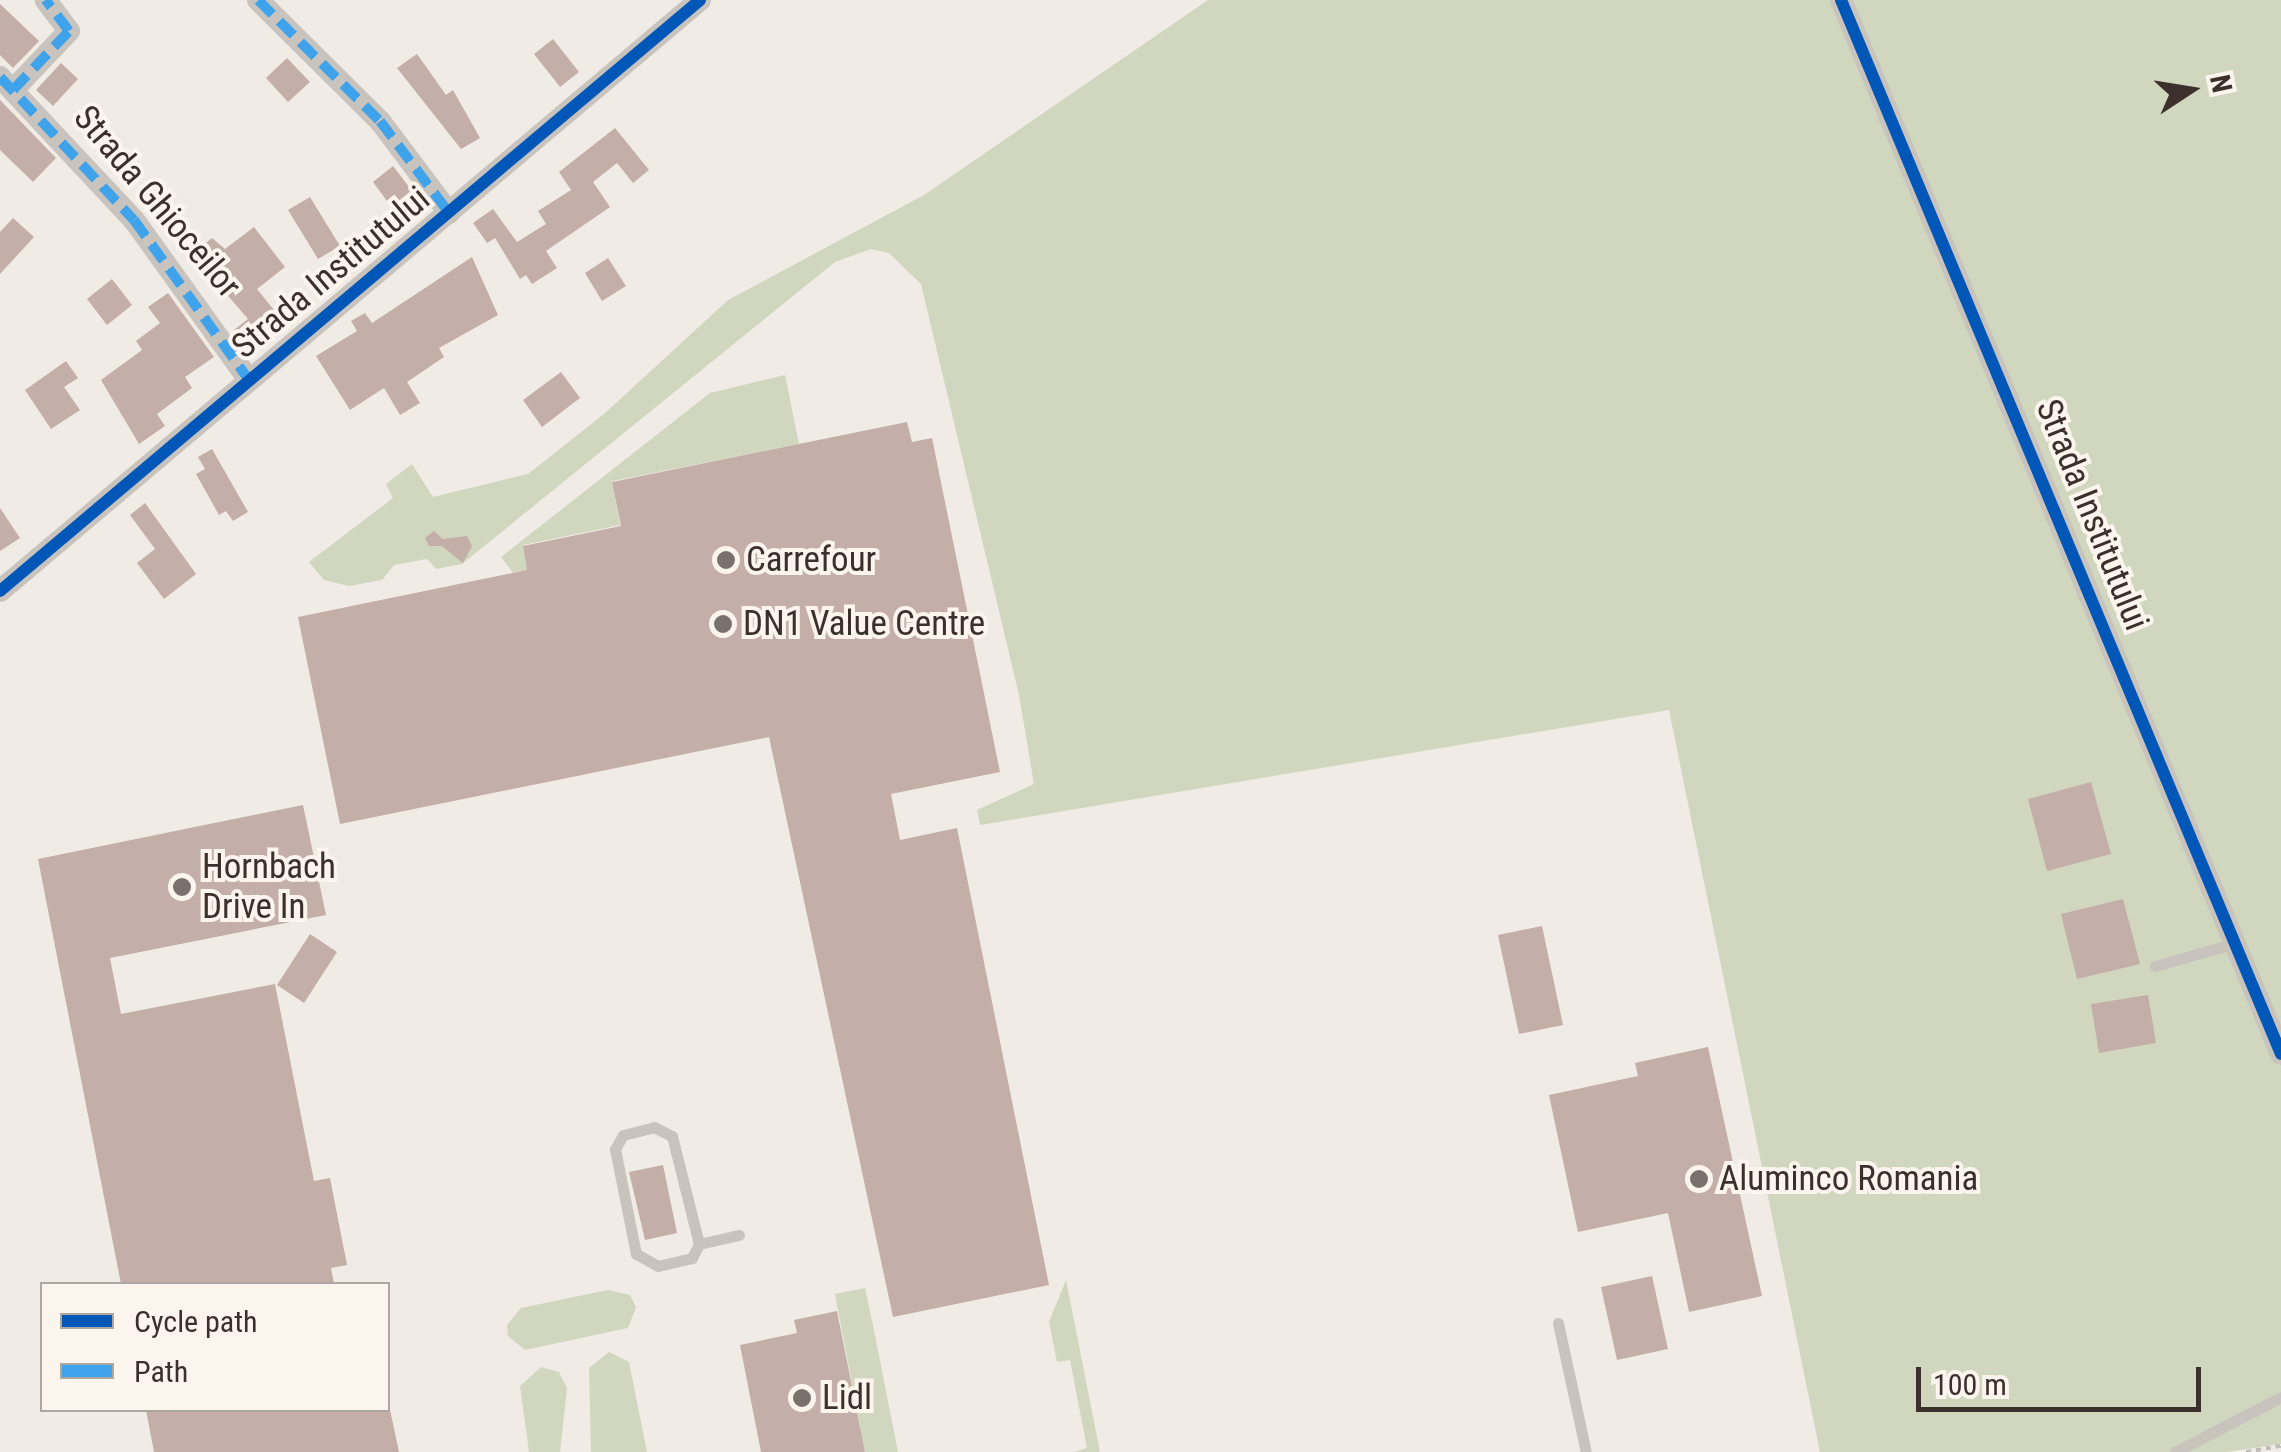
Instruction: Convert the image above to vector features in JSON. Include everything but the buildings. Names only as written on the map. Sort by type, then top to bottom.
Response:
[{"type":"street","points":[[6,84],[69,30],[46,0]]},
{"type":"street","points":[[258,0],[380,120],[449,213]]},
{"type":"street","name":"Strada Institutului","points":[[0,591],[700,0]]},
{"type":"street","name":"Strada Institutului","points":[[1841,0],[2281,1054]]},
{"type":"street","name":"Strada Ghioceilor","points":[[6,84],[134,220],[249,380]]},
{"type":"lane","points":[[2154,966],[2234,943]]},
{"type":"lane","points":[[654,1127],[672,1136],[698,1244],[692,1258],[658,1266],[636,1254],[614,1149],[624,1135],[654,1127]]},
{"type":"lane","points":[[698,1244],[739,1235]]},
{"type":"lane","points":[[1558,1323],[1586,1452]]},
{"type":"lane","points":[[2174,1452],[2281,1396]]},
{"type":"path","points":[[2246,1452],[2281,1446]]},
{"type":"green space","points":[[1208,0],[2281,0],[2281,1444],[2226,1452],[1820,1452],[1669,710],[980,825],[977,810],[1034,784],[1019,695],[921,284],[889,253],[871,249],[835,262],[462,564],[436,569],[427,559],[394,565],[382,580],[349,586],[324,580],[309,562],[393,498],[386,484],[412,464],[433,497],[528,474],[604,414],[728,300],[924,195]]},
{"type":"green space","points":[[785,375],[799,444],[612,481],[620,525],[523,545],[527,570],[513,573],[501,557],[710,393]]},
{"type":"green space","points":[[1066,1280],[1100,1452],[1074,1452],[1087,1448],[1070,1360],[1057,1362],[1049,1322]]},
{"type":"green space","points":[[865,1288],[898,1452],[865,1452],[835,1294]]},
{"type":"green space","points":[[608,1290],[630,1295],[636,1307],[628,1328],[525,1350],[508,1336],[507,1325],[521,1308]]},
{"type":"green space","points":[[609,1352],[629,1362],[647,1452],[591,1452],[589,1368]]},
{"type":"green space","points":[[541,1367],[559,1372],[567,1388],[560,1452],[529,1452],[520,1386]]},
{"type":"marked path","points":[[13,90],[69,31],[46,0]]},
{"type":"marked path","points":[[258,0],[380,121],[449,213]]},
{"type":"marked path","points":[[0,77],[134,220],[249,380]]},
{"type":"cycle path","points":[[0,591],[700,0]]},
{"type":"cycle path","points":[[1841,0],[2281,1054]]},
{"type":"place","name":"Carrefour","points":[[726,560]]},
{"type":"place","name":"DN1 Value Centre","points":[[723,624]]},
{"type":"place","name":"Hornbach Drive In","points":[[182,887]]},
{"type":"place","name":"Aluminco Romania","points":[[1699,1179]]},
{"type":"place","name":"Lidl","points":[[802,1398]]}]
